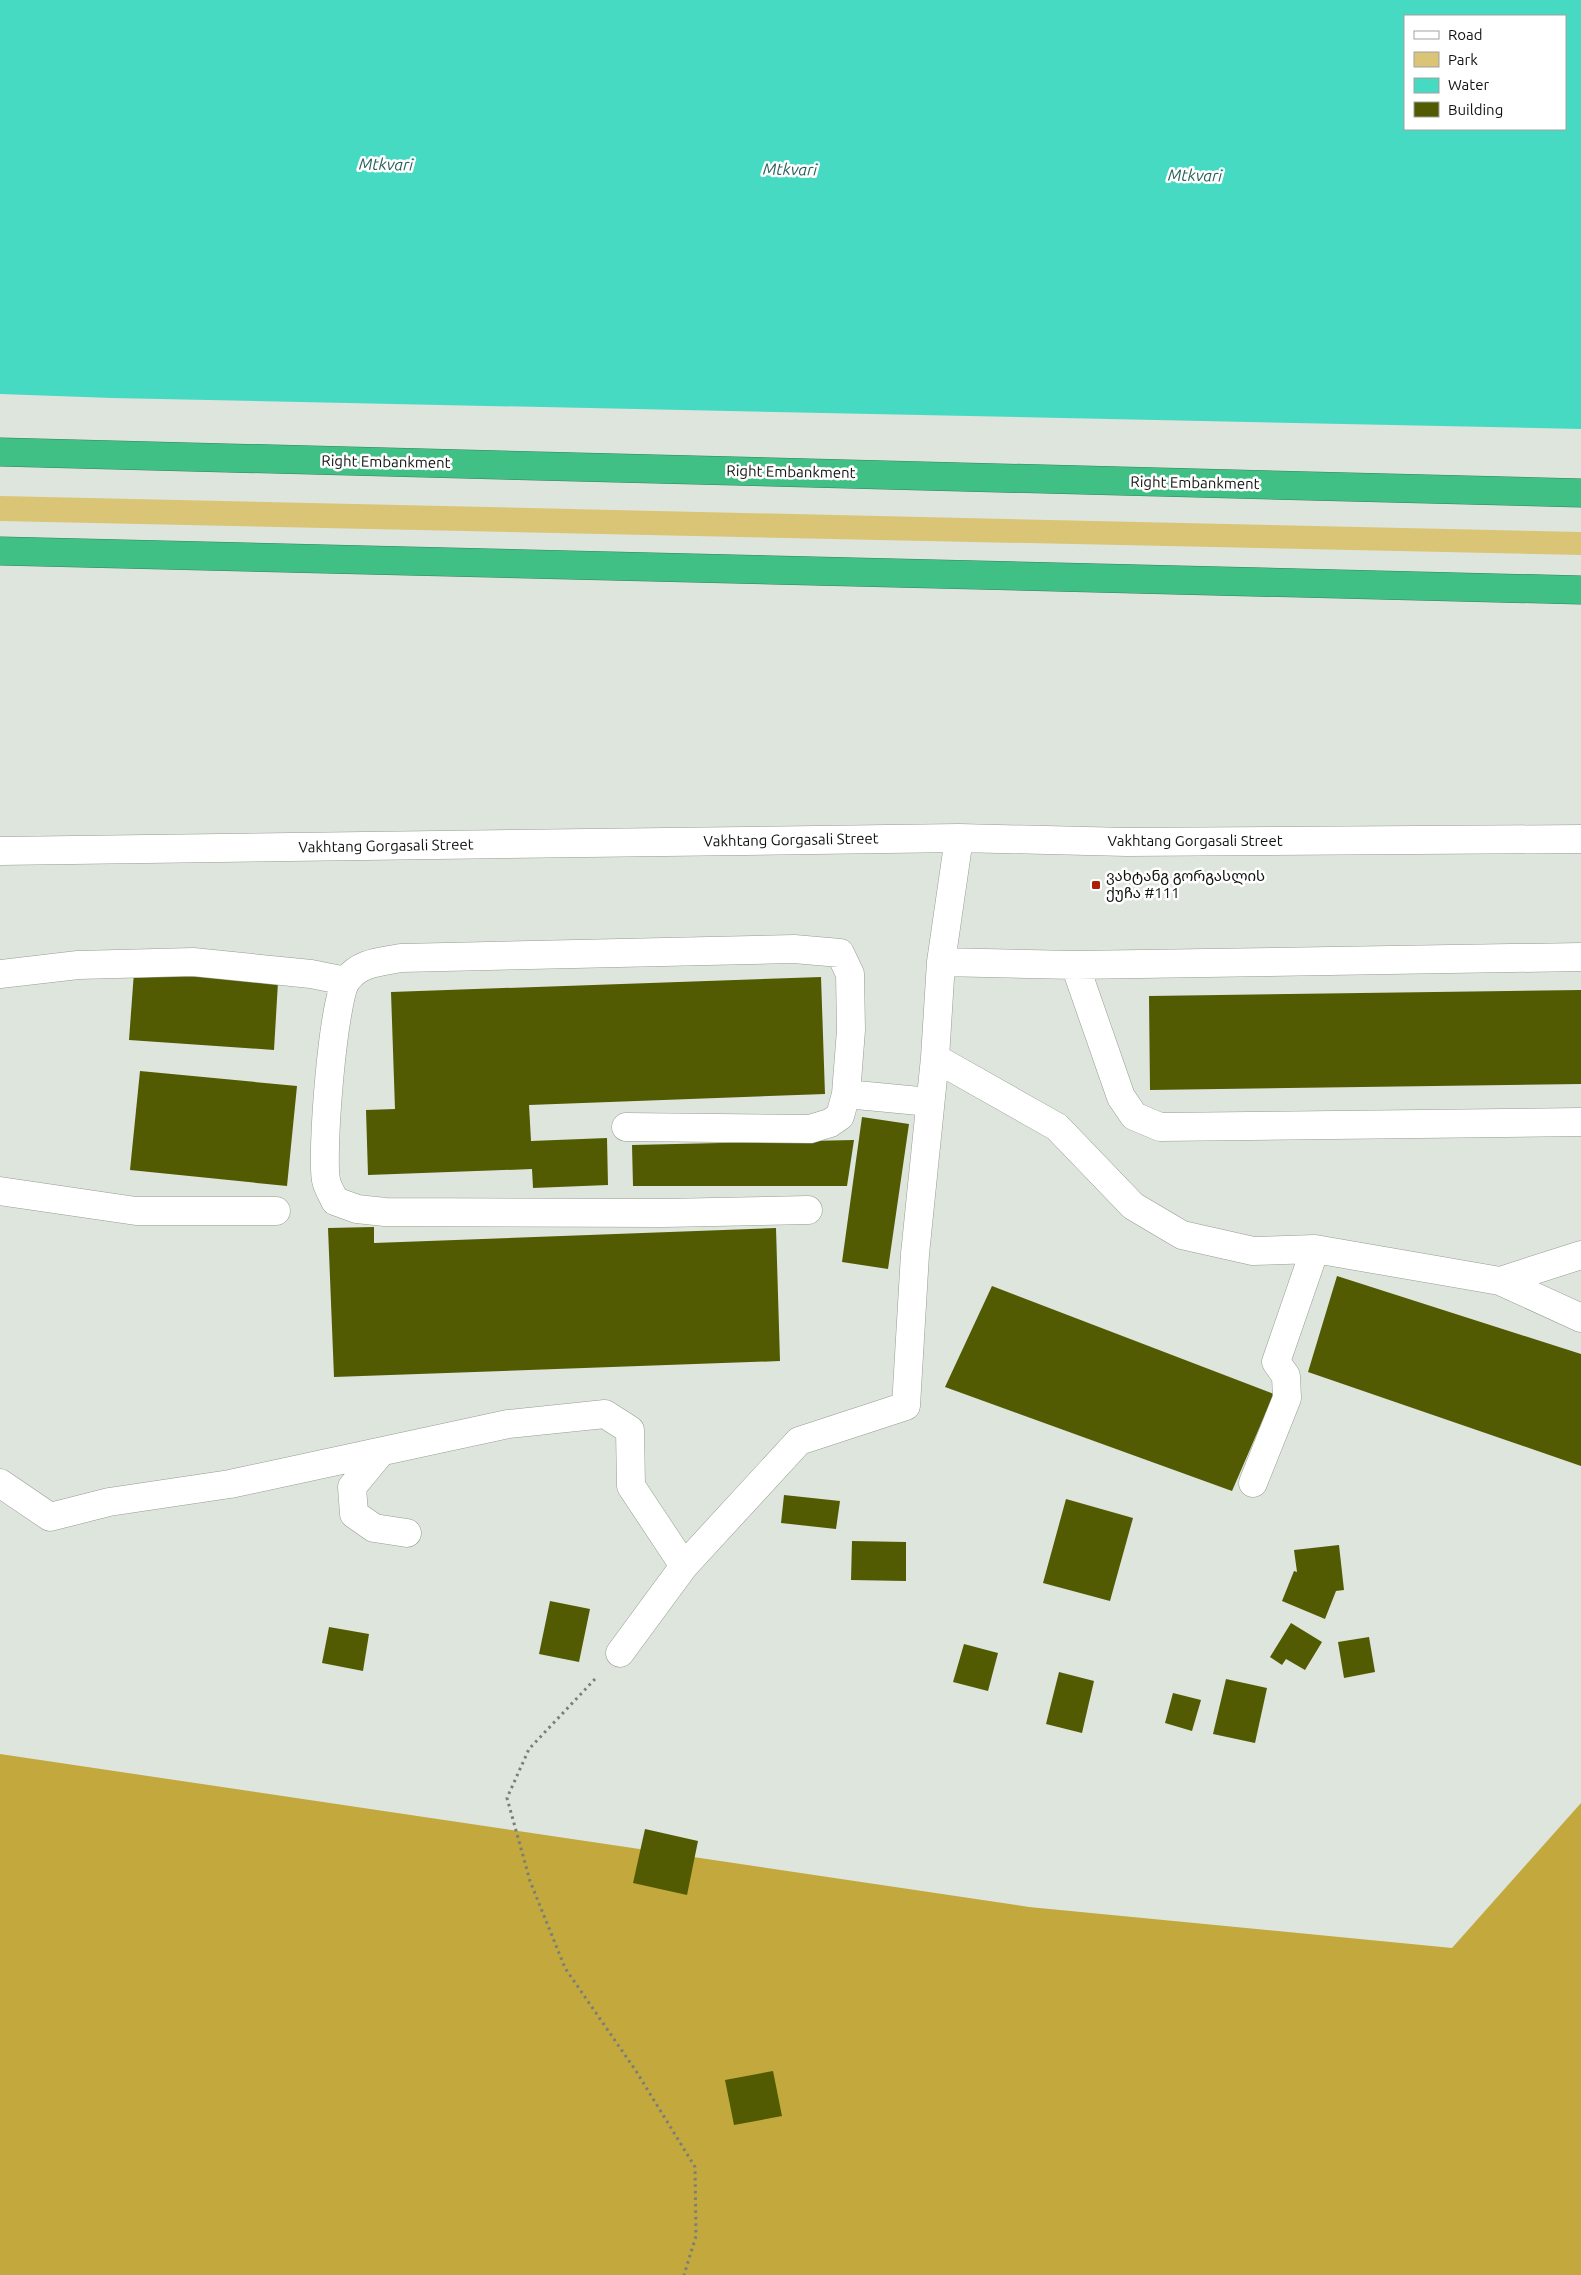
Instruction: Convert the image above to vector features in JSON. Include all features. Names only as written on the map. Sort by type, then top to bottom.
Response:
[{"type":"highway","name":"Right Embankment","points":[[0,452],[1581,493]]},
{"type":"highway","points":[[0,551],[1581,590]]},
{"type":"street","name":"Vakhtang Gorgasali Street","points":[[0,850],[959,838],[1127,842],[1581,839]]},
{"type":"street","points":[[620,1653],[684,1566],[799,1440],[906,1406],[914,1254],[935,1058],[941,962],[945,920],[959,838]]},
{"type":"street","points":[[626,1127],[810,1128],[830,1123],[840,1116],[846,1094],[851,1030],[850,974],[840,953],[794,949],[401,958],[366,964],[346,981],[337,1011],[327,1108],[326,1180],[335,1201],[357,1209],[385,1212],[664,1213],[808,1210]]},
{"type":"street","points":[[941,962],[1075,965],[1581,956]]},
{"type":"street","points":[[0,974],[78,965],[193,962],[311,974],[346,981]]},
{"type":"street","points":[[1075,965],[1120,1097],[1134,1116],[1160,1127],[1581,1122]]},
{"type":"street","points":[[935,1058],[1057,1127],[1134,1206],[1182,1235],[1253,1251],[1315,1249],[1500,1281],[1581,1318]]},
{"type":"street","points":[[846,1094],[930,1102]]},
{"type":"street","points":[[0,1191],[136,1211],[276,1211]]},
{"type":"street","points":[[1253,1484],[1287,1398],[1286,1376],[1276,1362],[1315,1249]]},
{"type":"street","points":[[1500,1281],[1581,1255]]},
{"type":"street","points":[[0,1483],[50,1516],[109,1502],[230,1484],[508,1424],[605,1414],[630,1430],[631,1486],[684,1566]]},
{"type":"street","points":[[381,1452],[352,1487],[354,1514],[374,1528],[407,1532]]},
{"type":"path","points":[[620,1653],[529,1749],[507,1798],[530,1881],[565,1968],[636,2071],[695,2167],[696,2236],[684,2275]]},
{"type":"green space","points":[[0,496],[1581,532],[1581,555],[0,521]]},
{"type":"shaded area","points":[[0,1754],[1029,1907],[1452,1948],[1581,1803],[1581,2275],[0,2275]]},
{"type":"water","name":"Mtkvari","points":[[0,0],[1581,0],[1581,429],[112,398],[0,394]]},
{"type":"building","points":[[134,972],[278,982],[274,1050],[129,1040]]},
{"type":"building","points":[[821,977],[825,1094],[529,1105],[531,1141],[607,1138],[608,1185],[533,1188],[532,1169],[368,1175],[366,1110],[395,1109],[391,992]]},
{"type":"building","points":[[1581,990],[1581,1084],[1150,1090],[1149,996]]},
{"type":"building","points":[[140,1071],[297,1086],[287,1186],[130,1170]]},
{"type":"building","points":[[862,1117],[909,1124],[888,1269],[842,1262]]},
{"type":"building","points":[[854,1140],[847,1186],[633,1186],[632,1145]]},
{"type":"building","points":[[374,1227],[374,1243],[776,1228],[780,1361],[334,1377],[328,1228]]},
{"type":"building","points":[[1337,1276],[1581,1354],[1581,1466],[1308,1372]]},
{"type":"building","points":[[992,1286],[1274,1394],[1232,1491],[945,1387]]},
{"type":"building","points":[[784,1495],[840,1501],[836,1529],[781,1523]]},
{"type":"building","points":[[1066,1499],[1133,1518],[1110,1601],[1043,1583]]},
{"type":"building","points":[[852,1541],[906,1542],[906,1581],[851,1580]]},
{"type":"building","points":[[1339,1545],[1344,1590],[1336,1591],[1325,1619],[1282,1601],[1294,1571],[1297,1572],[1294,1550]]},
{"type":"building","points":[[550,1601],[590,1609],[579,1662],[539,1654]]},
{"type":"building","points":[[1291,1623],[1322,1642],[1305,1670],[1286,1659],[1282,1665],[1270,1657]]},
{"type":"building","points":[[329,1627],[369,1634],[363,1671],[322,1663]]},
{"type":"building","points":[[1369,1637],[1375,1672],[1344,1678],[1338,1642]]},
{"type":"building","points":[[964,1644],[998,1653],[988,1691],[953,1682]]},
{"type":"building","points":[[1059,1672],[1094,1681],[1082,1733],[1046,1724]]},
{"type":"building","points":[[1226,1679],[1267,1688],[1255,1743],[1213,1734]]},
{"type":"building","points":[[1173,1693],[1201,1700],[1192,1731],[1165,1723]]},
{"type":"building","points":[[645,1829],[698,1841],[687,1895],[633,1883]]},
{"type":"building","points":[[773,2071],[782,2116],[734,2125],[725,2080]]},
{"type":"place","name":"ვახტანგ გორგასლის ქუჩა #111","points":[[1096,885]]}]
